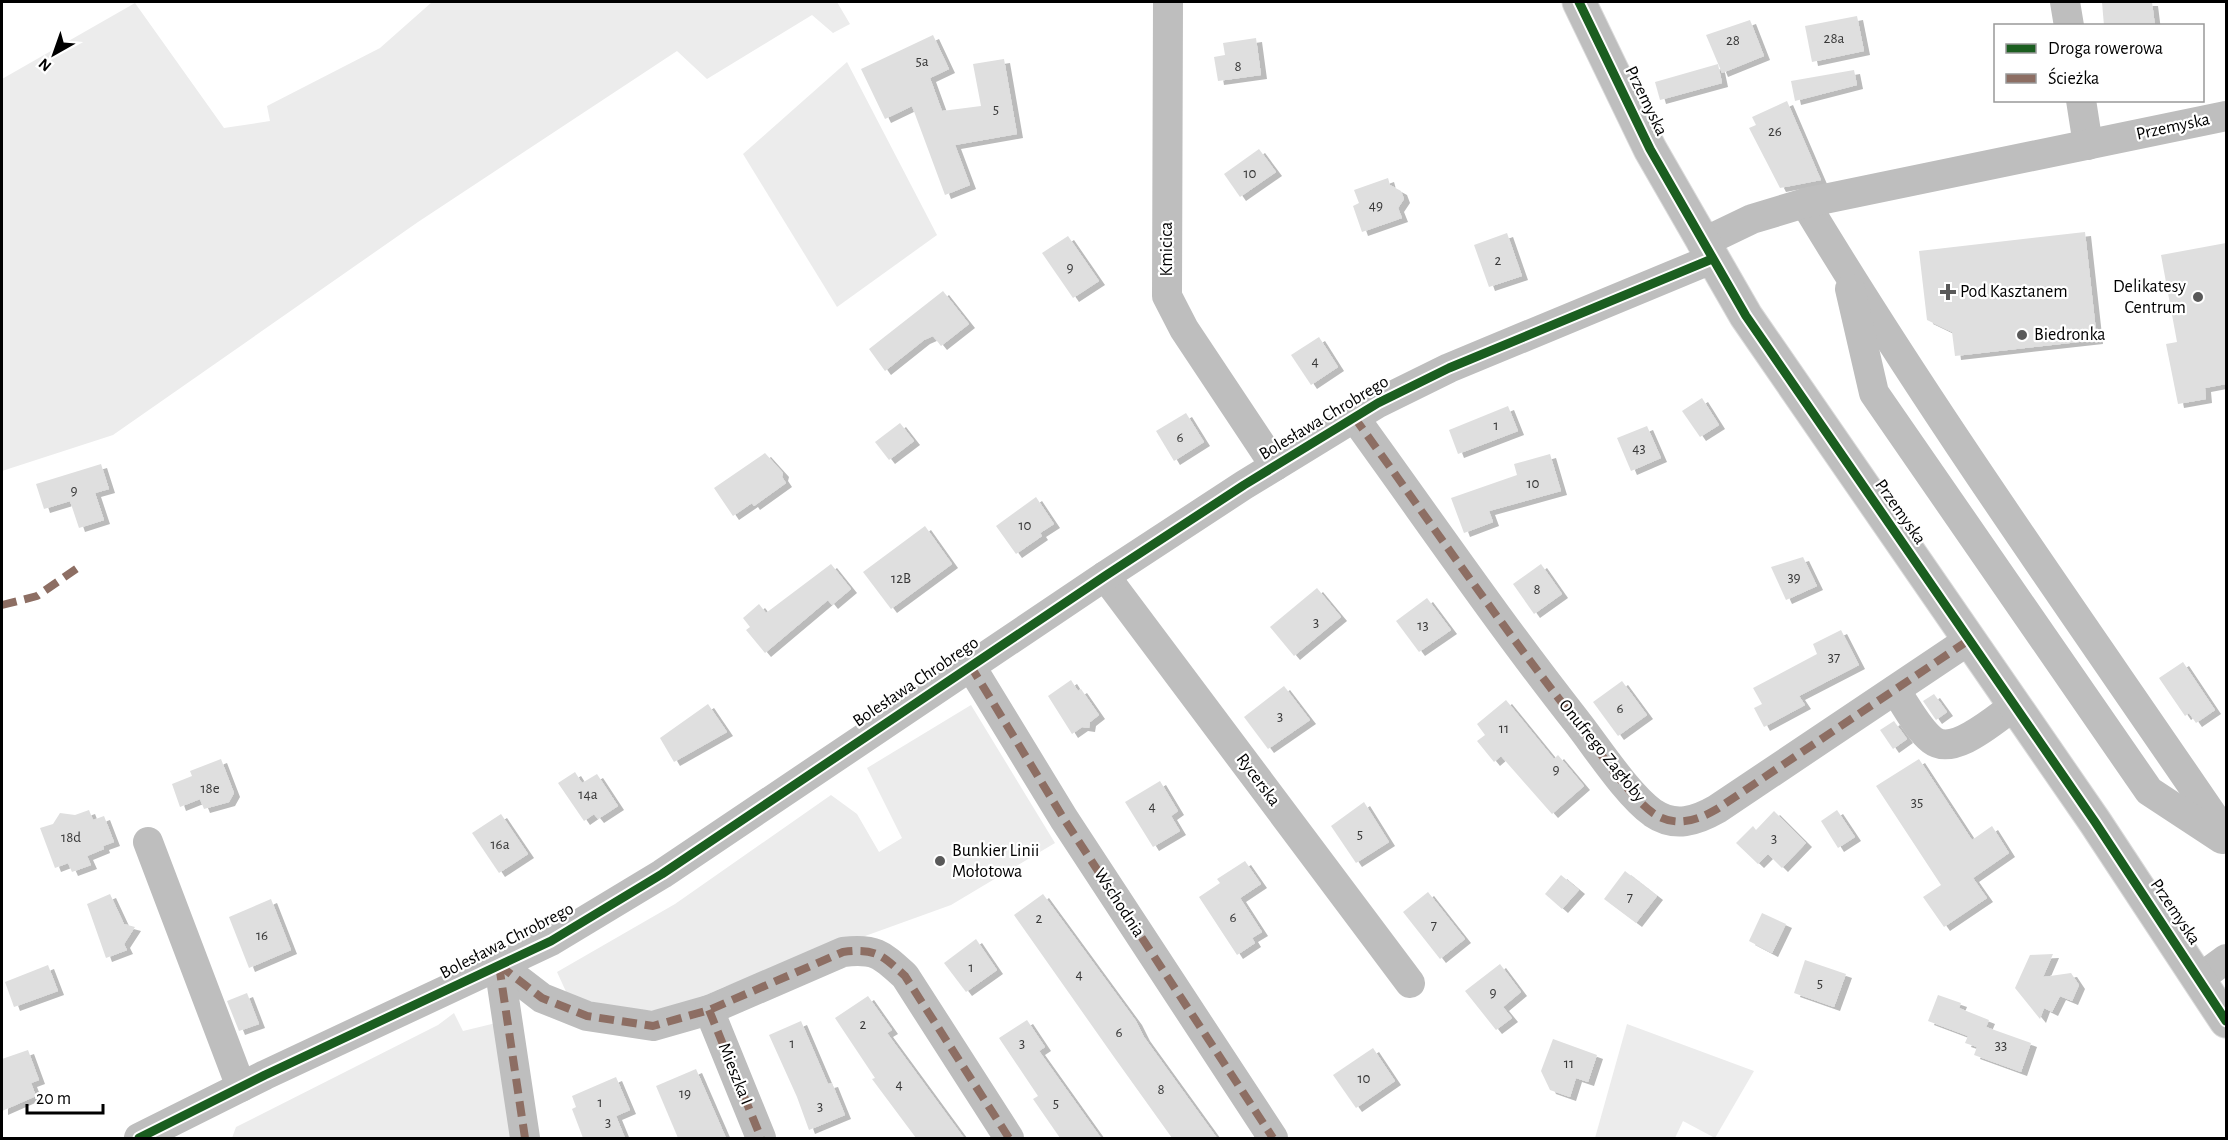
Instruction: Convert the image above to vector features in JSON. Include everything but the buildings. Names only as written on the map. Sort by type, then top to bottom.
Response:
[{"type":"main road","name":"Przemyska","points":[[1579,2],[1650,149],[1746,316],[2014,706],[2226,1021]]},
{"type":"street","name":"Kmicica","points":[[1168,2],[1167,297],[1184,329],[1275,466]]},
{"type":"street","points":[[2065,2],[2069,24]]},
{"type":"street","points":[[2081,102],[2088,145]]},
{"type":"street","name":"Przemyska","points":[[1707,251],[1752,219],[1805,203],[2226,116]]},
{"type":"street","points":[[1805,203],[1845,270],[2226,835]]},
{"type":"street","name":"Bolesława Chrobrego","points":[[139,1138],[241,1087],[552,941],[662,874],[970,665],[1354,417],[1449,368],[1707,251]]},
{"type":"street","points":[[1845,270],[1874,393],[2149,791],[2226,842]]},
{"type":"street","name":"Onufrego Zagłoby","points":[[1354,417],[1530,662],[1625,783],[1653,813],[1672,823],[1698,820],[1969,640]]},
{"type":"street","name":"Rycerska","points":[[1105,576],[1410,983]]},
{"type":"street","name":"Wschodnia","points":[[970,665],[1064,819],[1273,1138]]},
{"type":"street","points":[[1895,690],[1930,738],[1940,745],[1961,742],[2014,706]]},
{"type":"street","points":[[148,842],[241,1087]]},
{"type":"street","points":[[499,965],[542,998],[587,1016],[653,1026],[709,1010],[843,952],[865,950],[883,955],[905,976],[1009,1138]]},
{"type":"street","points":[[2199,978],[2226,959]]},
{"type":"street","points":[[499,965],[525,1138]]},
{"type":"street","name":"Mieszka I","points":[[709,1010],[761,1138]]},
{"type":"shaded area","points":[[432,2],[837,2],[850,24],[833,33],[812,15],[707,79],[677,51],[418,222],[113,435],[2,471],[2,79],[135,3],[224,128],[270,121],[267,106],[380,48]]},
{"type":"shaded area","points":[[847,62],[937,235],[837,307],[743,154]]},
{"type":"shaded area","points":[[971,705],[1055,843],[951,905],[724,987],[668,1012],[618,1008],[568,996],[557,972],[675,904],[831,795],[857,814],[879,852],[902,838],[867,768]]},
{"type":"shaded area","points":[[454,1013],[463,1031],[500,1022],[516,1138],[232,1138],[236,1127],[438,1025]]},
{"type":"shaded area","points":[[1627,1024],[1754,1071],[1715,1138],[1683,1121],[1675,1138],[1595,1138]]},
{"type":"marked path","points":[[1354,417],[1492,609],[1613,770],[1633,795],[1661,818],[1685,821],[1701,817],[1717,809],[1969,640]]},
{"type":"marked path","points":[[2,605],[37,596],[79,567]]},
{"type":"marked path","points":[[970,665],[1064,819],[1273,1138]]},
{"type":"marked path","points":[[499,965],[542,998],[587,1016],[653,1026],[709,1010],[843,952],[871,952],[884,958],[905,976],[1009,1138]]},
{"type":"marked path","points":[[499,965],[525,1138]]},
{"type":"marked path","points":[[709,1010],[761,1138]]},
{"type":"cycle path","points":[[1579,2],[1650,149],[1746,316],[2095,822],[2226,1021]]},
{"type":"cycle path","points":[[139,1138],[265,1075],[551,941],[662,874],[1105,576],[1244,485],[1378,403],[1449,368],[1712,259]]},
{"type":"place","name":"Pod Kasztanem","points":[[1948,292]]},
{"type":"place","name":"Delikatesy Centrum","points":[[2198,297]]},
{"type":"place","name":"Biedronka","points":[[2022,335]]},
{"type":"place","name":"Bunkier Linii Mołotowa","points":[[940,861]]}]
